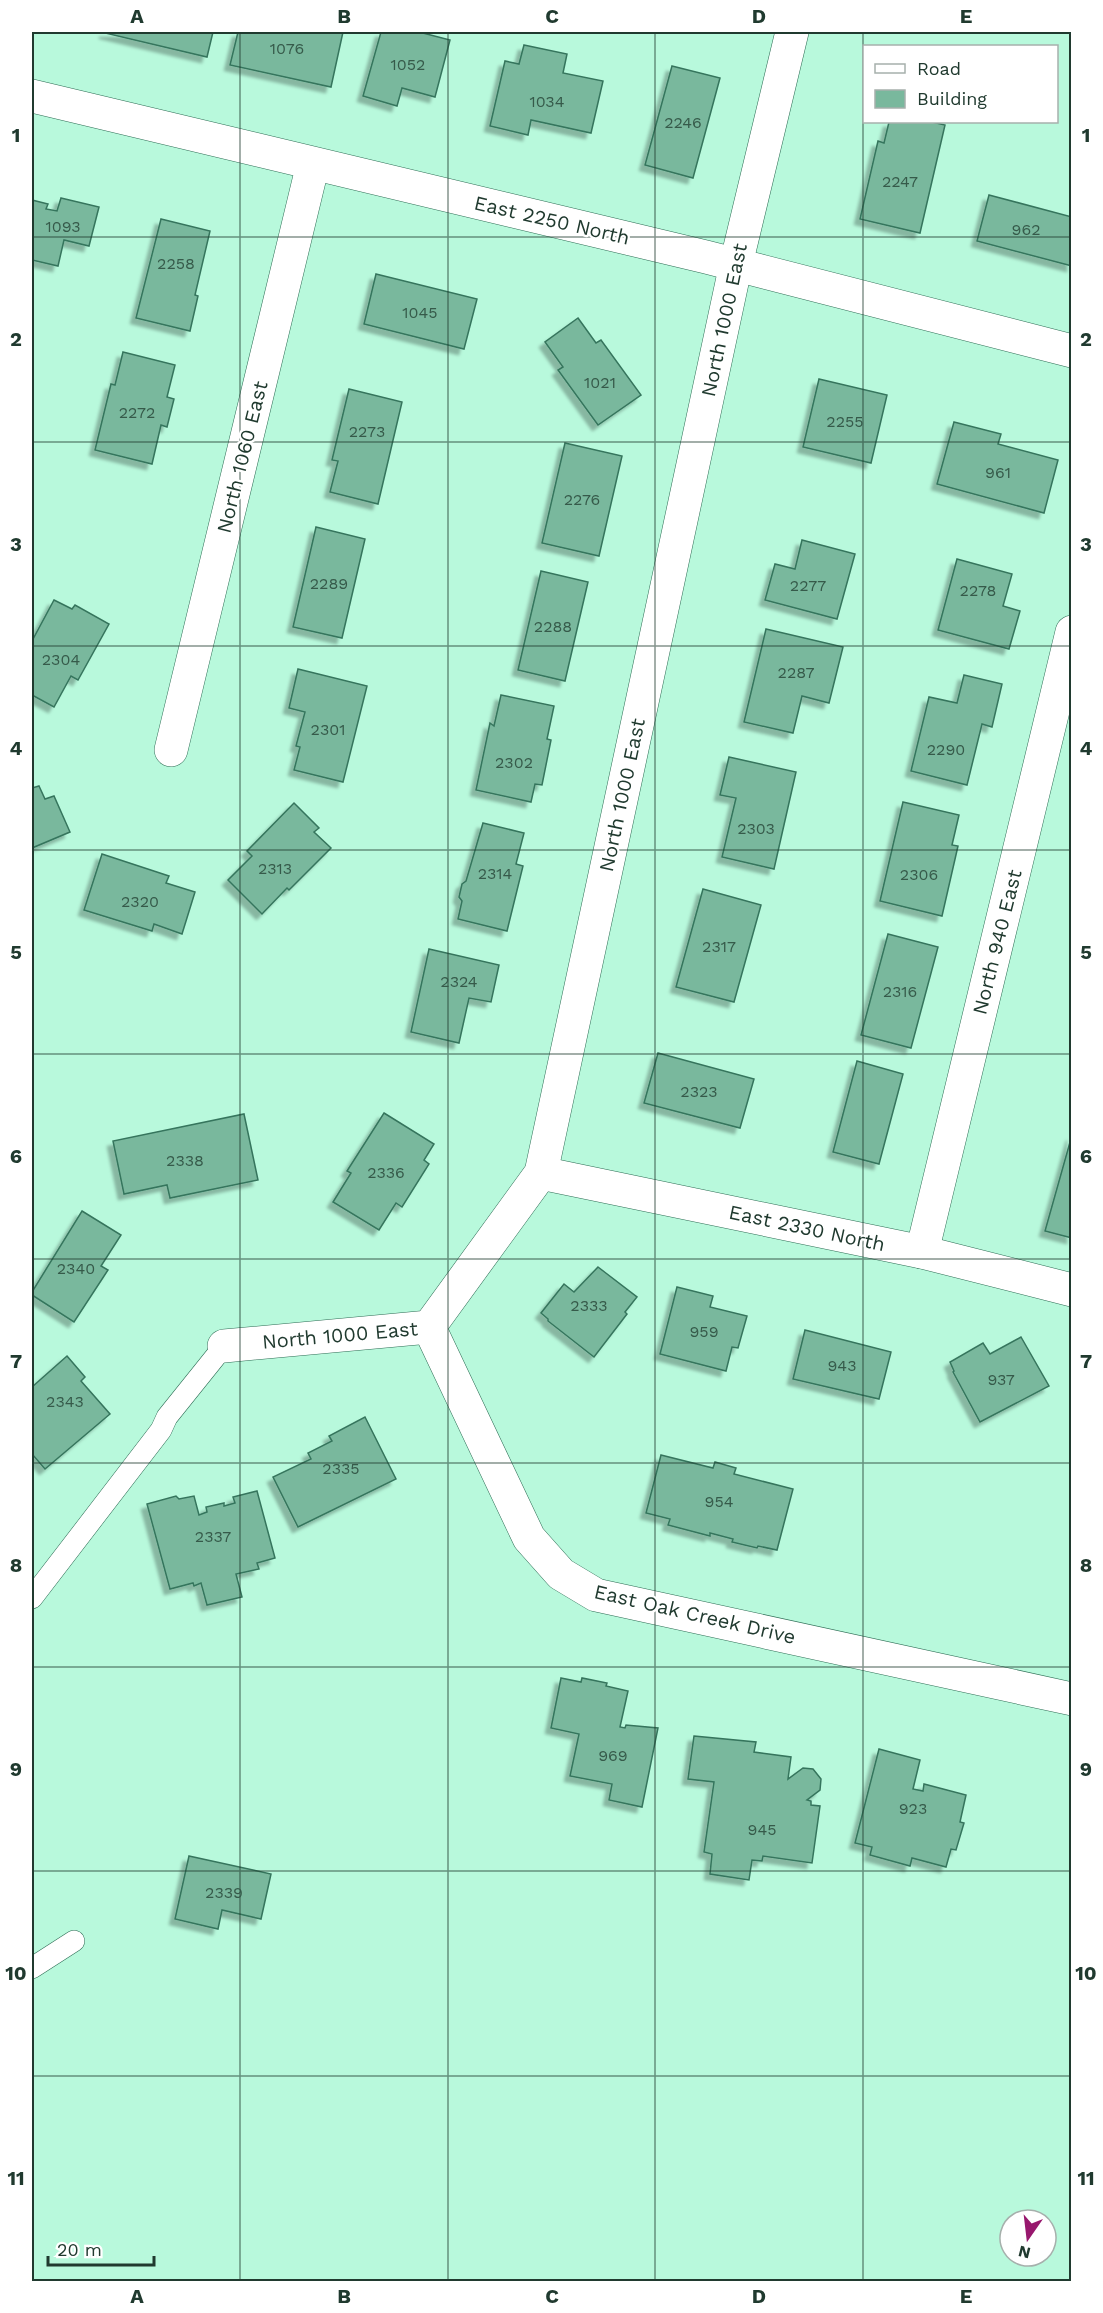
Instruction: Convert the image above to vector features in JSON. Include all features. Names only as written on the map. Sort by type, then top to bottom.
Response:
[{"type":"street","name":"North 1000 East","points":[[224,1346],[429,1327],[541,1173],[736,264],[792,32]]},
{"type":"street","name":"East 2250 North","points":[[32,96],[736,264],[1071,351]]},
{"type":"street","name":"North 1060 East","points":[[171,750],[313,164]]},
{"type":"street","name":"North 940 East","points":[[922,1252],[1071,632]]},
{"type":"street","name":"East 2330 North","points":[[541,1173],[922,1252],[1071,1290]]},
{"type":"street","name":"East Oak Creek Drive","points":[[429,1327],[529,1538],[561,1574],[596,1595],[1071,1699]]},
{"type":"lane","points":[[32,1598],[161,1430],[167,1417],[224,1346]]},
{"type":"lane","points":[[32,1968],[74,1941]]},
{"type":"building","points":[[105,32],[213,32],[207,57]]},
{"type":"building","points":[[238,32],[343,32],[331,87],[230,65]]},
{"type":"building","points":[[381,32],[419,32],[450,40],[435,97],[402,88],[397,106],[363,96]]},
{"type":"building","points":[[524,45],[567,54],[563,73],[603,81],[591,133],[531,120],[528,135],[490,126],[505,61],[519,64]]},
{"type":"building","points":[[672,66],[720,78],[693,178],[645,165]]},
{"type":"building","points":[[889,123],[945,125],[920,233],[860,219],[878,141],[884,143]]},
{"type":"building","points":[[989,195],[1072,217],[1072,266],[977,241]]},
{"type":"building","points":[[61,198],[99,207],[89,246],[64,240],[58,266],[32,260],[32,200],[48,204],[46,209],[57,211]]},
{"type":"building","points":[[161,219],[210,231],[195,295],[198,296],[190,331],[136,318]]},
{"type":"building","points":[[376,274],[477,299],[464,349],[364,324]]},
{"type":"building","points":[[578,318],[596,343],[601,340],[641,395],[598,425],[558,370],[563,367],[545,342]]},
{"type":"building","points":[[123,352],[175,365],[167,397],[174,399],[167,427],[161,425],[152,464],[95,450],[111,384],[115,385]]},
{"type":"building","points":[[819,379],[887,395],[871,463],[803,447]]},
{"type":"building","points":[[349,389],[402,402],[378,504],[330,492],[338,461],[332,460]]},
{"type":"building","points":[[954,422],[1001,434],[998,444],[1058,460],[1044,513],[937,484]]},
{"type":"building","points":[[565,443],[622,456],[599,556],[542,543]]},
{"type":"building","points":[[316,527],[365,539],[342,638],[293,627]]},
{"type":"building","points":[[802,540],[855,554],[837,619],[765,600],[775,564],[795,569]]},
{"type":"building","points":[[957,559],[1012,574],[1003,606],[1020,611],[1009,649],[938,630]]},
{"type":"building","points":[[541,571],[588,582],[565,681],[518,670]]},
{"type":"building","points":[[54,600],[72,609],[75,605],[109,624],[78,680],[71,676],[54,707],[32,695],[32,641]]},
{"type":"building","points":[[766,629],[843,647],[829,703],[802,696],[793,733],[744,722]]},
{"type":"building","points":[[298,669],[367,686],[343,782],[294,770],[300,747],[296,746],[305,712],[289,708]]},
{"type":"building","points":[[964,675],[1002,684],[992,727],[982,724],[967,785],[911,771],[929,697],[957,703]]},
{"type":"building","points":[[501,695],[554,706],[547,739],[551,740],[542,785],[535,784],[531,802],[476,790],[490,723],[494,726]]},
{"type":"building","points":[[729,757],[796,772],[774,869],[722,857],[736,798],[720,795]]},
{"type":"building","points":[[39,786],[45,799],[54,796],[70,832],[32,848],[32,788]]},
{"type":"building","points":[[903,802],[959,815],[952,845],[958,846],[942,916],[880,901]]},
{"type":"building","points":[[294,803],[319,828],[314,832],[331,848],[262,914],[228,880],[252,856],[247,851]]},
{"type":"building","points":[[483,823],[524,833],[516,864],[523,866],[507,931],[458,919],[462,901],[459,897],[462,884],[466,881]]},
{"type":"building","points":[[102,854],[169,876],[166,883],[195,892],[182,934],[154,924],[152,931],[84,910]]},
{"type":"building","points":[[703,889],[761,905],[734,1002],[676,987]]},
{"type":"building","points":[[888,934],[938,947],[911,1048],[861,1035]]},
{"type":"building","points":[[429,949],[499,965],[491,1002],[469,998],[459,1043],[411,1032]]},
{"type":"building","points":[[658,1053],[754,1079],[740,1128],[644,1103]]},
{"type":"building","points":[[857,1061],[903,1074],[879,1164],[833,1152]]},
{"type":"building","points":[[384,1113],[434,1144],[424,1160],[429,1164],[402,1207],[396,1203],[379,1230],[333,1202],[351,1173],[347,1171]]},
{"type":"building","points":[[244,1114],[258,1180],[170,1198],[167,1185],[124,1194],[113,1141]]},
{"type":"building","points":[[1072,1135],[1072,1238],[1045,1231]]},
{"type":"building","points":[[82,1211],[121,1235],[101,1266],[108,1270],[74,1322],[32,1295],[32,1292]]},
{"type":"building","points":[[598,1267],[637,1297],[594,1357],[541,1313],[564,1284],[574,1292]]},
{"type":"building","points":[[677,1287],[713,1296],[710,1307],[747,1316],[738,1348],[732,1347],[726,1371],[660,1354]]},
{"type":"building","points":[[805,1330],[891,1352],[879,1399],[793,1379]]},
{"type":"building","points":[[1021,1337],[1049,1386],[980,1422],[950,1362],[983,1343],[990,1354]]},
{"type":"building","points":[[67,1356],[85,1377],[81,1381],[110,1414],[45,1469],[32,1454],[32,1387]]},
{"type":"building","points":[[365,1417],[396,1479],[298,1527],[273,1477],[311,1459],[308,1453],[332,1441],[329,1436]]},
{"type":"building","points":[[661,1455],[713,1468],[715,1462],[736,1468],[734,1474],[793,1489],[777,1550],[758,1546],[757,1548],[732,1542],[733,1539],[710,1533],[710,1536],[668,1525],[670,1519],[646,1513]]},
{"type":"building","points":[[257,1491],[275,1558],[257,1563],[259,1569],[236,1574],[242,1597],[207,1605],[201,1583],[170,1589],[147,1504],[176,1496],[179,1499],[194,1496],[199,1515],[207,1512],[206,1507],[235,1503],[233,1497]]},
{"type":"building","points":[[561,1678],[581,1682],[582,1678],[607,1683],[606,1686],[628,1691],[620,1727],[625,1728],[626,1725],[658,1728],[642,1807],[609,1800],[612,1784],[570,1776],[579,1734],[551,1728]]},
{"type":"building","points":[[694,1736],[756,1742],[754,1752],[791,1757],[788,1779],[803,1768],[813,1769],[821,1779],[820,1790],[807,1800],[811,1801],[811,1805],[820,1806],[812,1863],[763,1856],[762,1861],[752,1860],[749,1880],[710,1874],[712,1854],[704,1852],[714,1782],[688,1779]]},
{"type":"building","points":[[879,1749],[920,1760],[913,1789],[923,1791],[924,1784],[966,1795],[960,1822],[964,1823],[956,1850],[951,1849],[946,1867],[912,1858],[910,1866],[870,1855],[872,1847],[855,1843]]},
{"type":"building","points":[[189,1856],[271,1874],[261,1919],[222,1910],[218,1929],[175,1919]]}]
